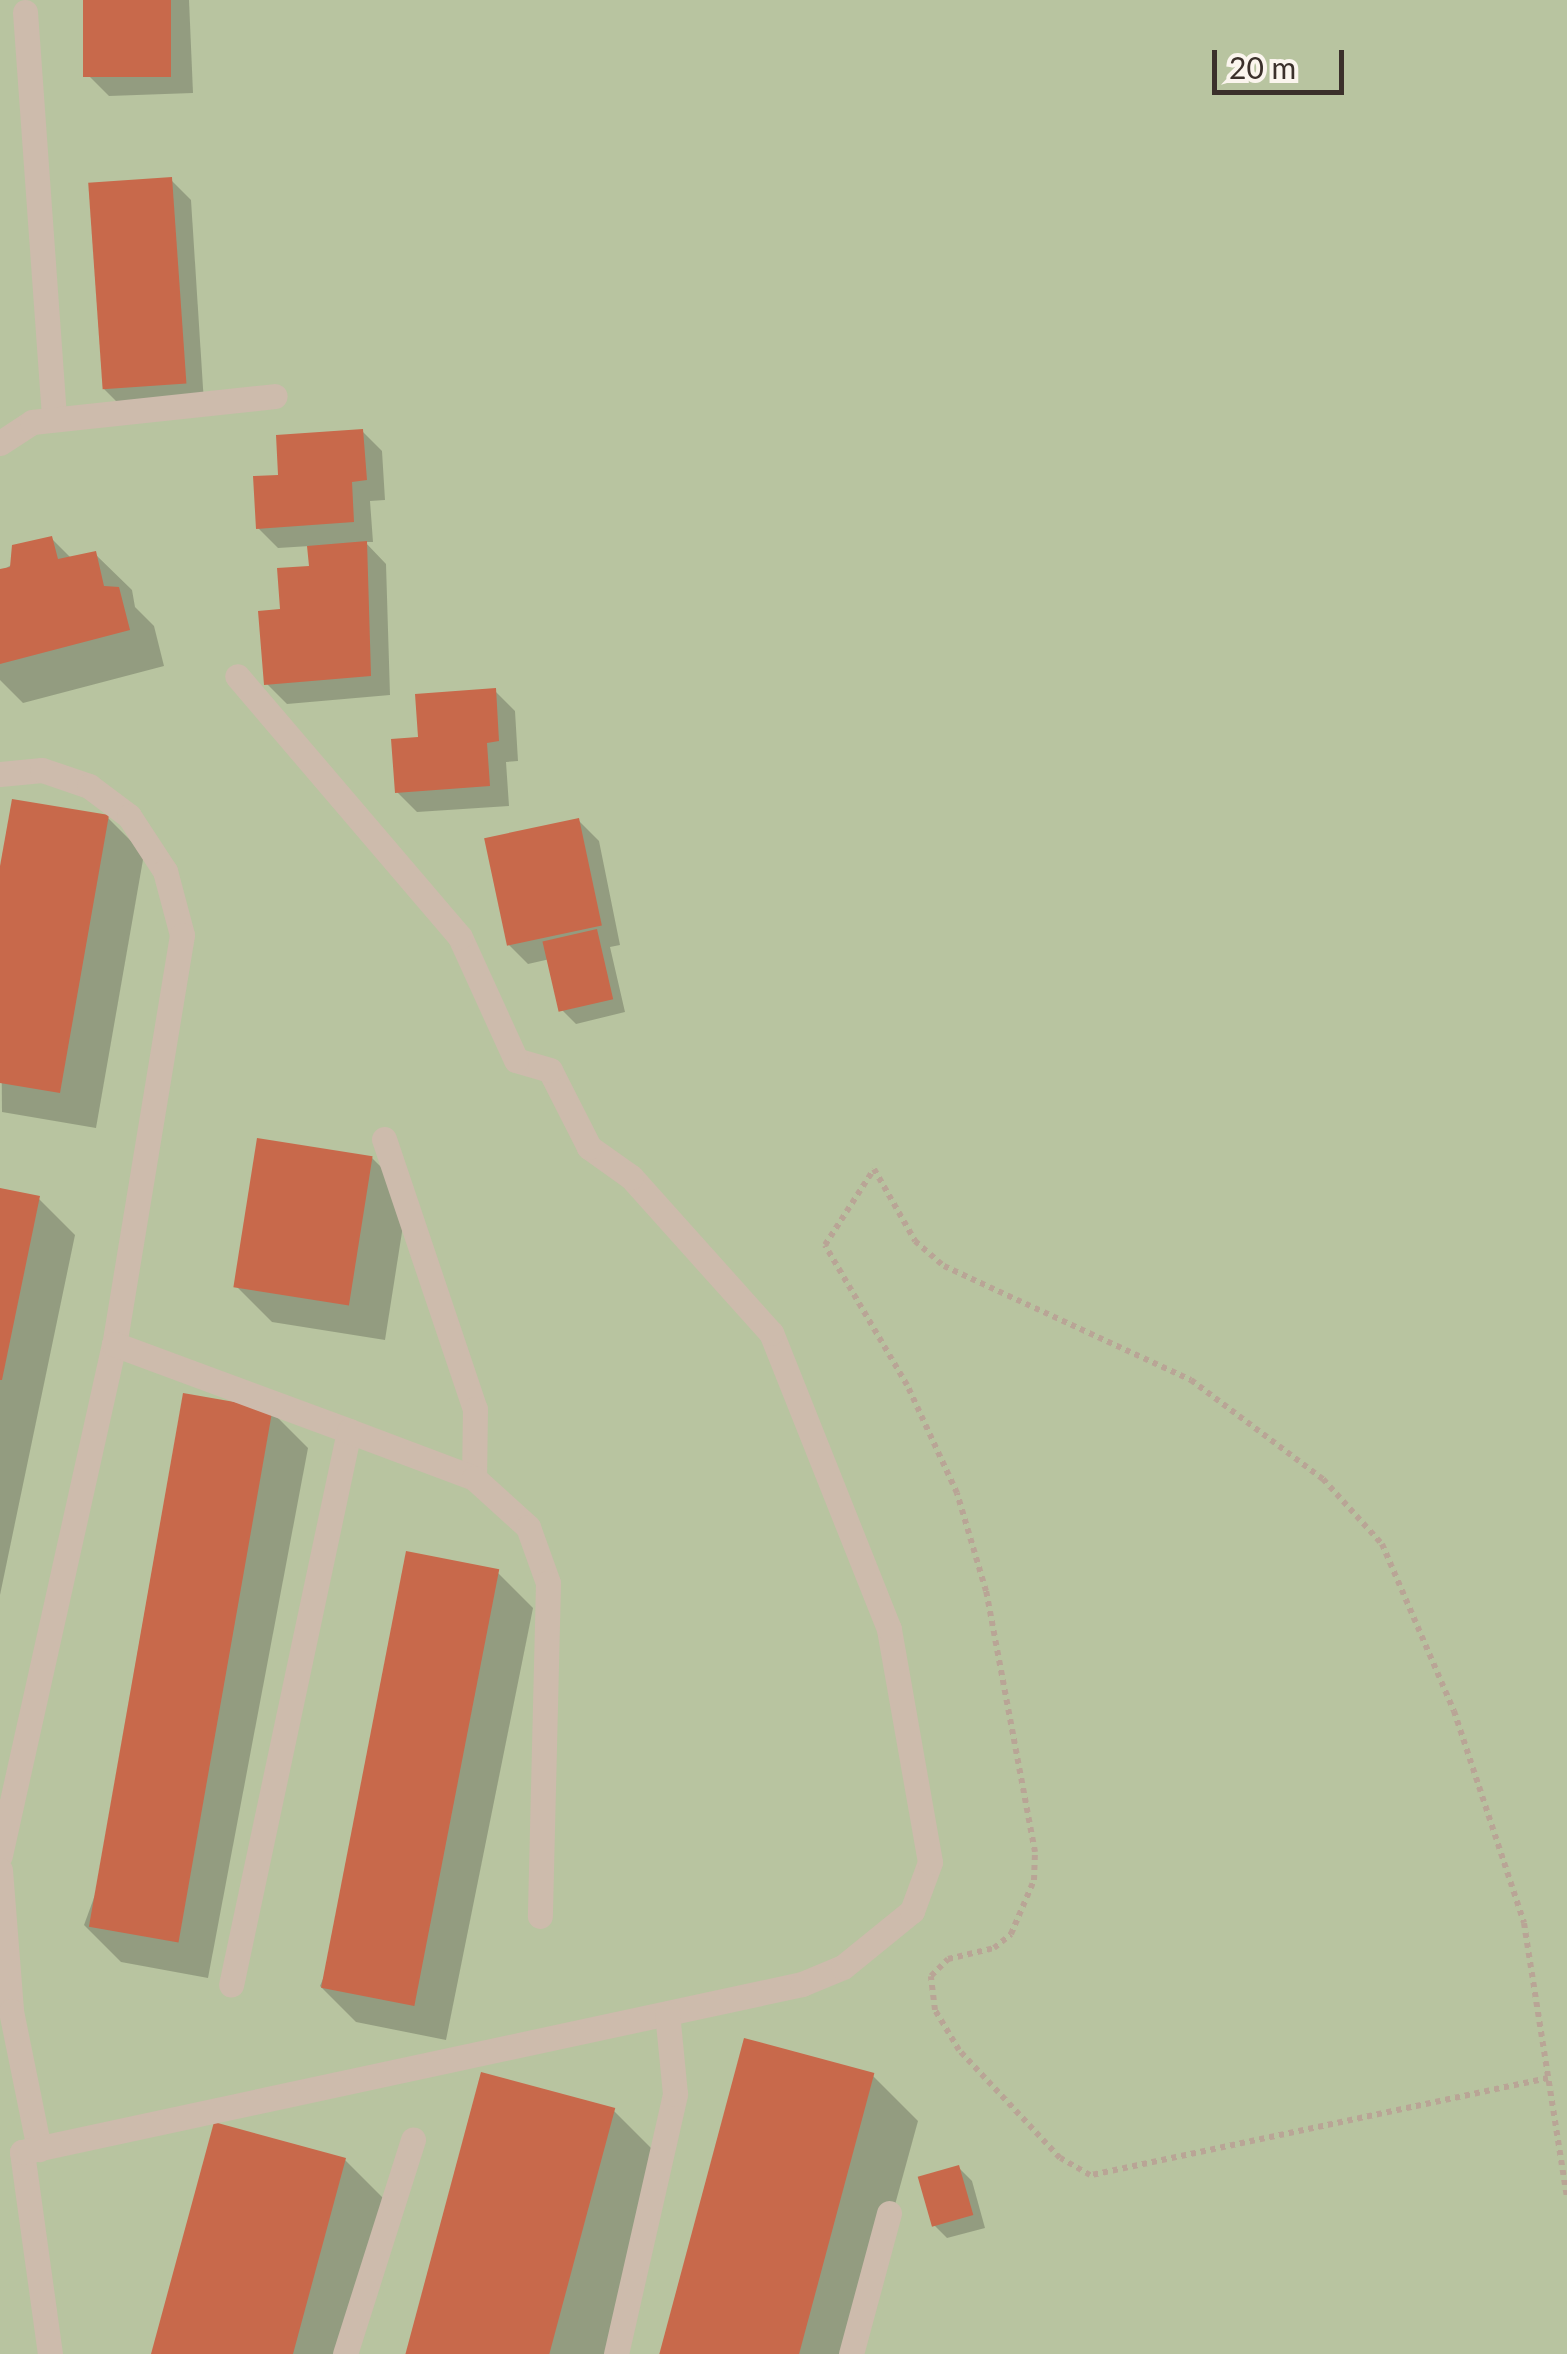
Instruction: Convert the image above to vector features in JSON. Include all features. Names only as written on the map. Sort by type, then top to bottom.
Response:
[{"type":"street","points":[[26,12],[54,419]]},
{"type":"street","points":[[0,443],[32,422],[275,396]]},
{"type":"street","points":[[50,2354],[22,2152],[802,1984],[843,1966],[918,1900],[930,1862],[889,1629],[772,1333],[632,1177],[589,1147],[550,1070],[516,1060],[460,937],[237,676]]},
{"type":"street","points":[[0,774],[58,776],[90,786],[129,816],[165,870],[182,935],[114,1344],[9,1775],[0,1854]]},
{"type":"street","points":[[384,1139],[476,1410],[474,1478]]},
{"type":"street","points":[[114,1344],[474,1478],[528,1526],[548,1583],[540,1916]]},
{"type":"street","points":[[231,1985],[349,1432]]},
{"type":"street","points":[[0,1870],[11,2011],[38,2148]]},
{"type":"street","points":[[616,2354],[675,2094],[667,2014]]},
{"type":"street","points":[[345,2354],[413,2139]]},
{"type":"street","points":[[851,2354],[889,2214]]},
{"type":"path","points":[[1548,2078],[1090,2175],[1060,2158],[960,2050],[935,2010],[931,1976],[948,1959],[994,1948],[1011,1934],[1034,1880],[1036,1852],[986,1591],[962,1510],[930,1429],[825,1245],[874,1169],[915,1241],[944,1266],[1191,1380],[1323,1479],[1382,1544],[1454,1710],[1507,1864],[1534,1964],[1567,2197]]},
{"type":"green space","points":[[0,0],[1567,0],[1567,2354],[0,2354]]},
{"type":"building","points":[[83,0],[171,0],[171,77],[83,77]]},
{"type":"building","points":[[172,177],[186,383],[103,389],[88,183]]},
{"type":"building","points":[[363,429],[367,480],[352,482],[354,522],[256,529],[253,476],[278,475],[276,435]]},
{"type":"building","points":[[52,536],[58,559],[96,551],[104,586],[119,587],[130,630],[0,664],[0,569],[10,567],[12,545]]},
{"type":"building","points":[[367,541],[371,676],[264,685],[258,611],[280,609],[277,568],[309,566],[307,546]]},
{"type":"building","points":[[496,688],[499,741],[487,743],[490,786],[395,793],[391,739],[418,737],[415,694]]},
{"type":"building","points":[[12,799],[109,815],[60,1093],[0,1083],[0,866]]},
{"type":"building","points":[[579,818],[602,926],[507,946],[484,838]]},
{"type":"building","points":[[597,929],[613,999],[559,1012],[542,942]]},
{"type":"building","points":[[257,1138],[373,1156],[349,1305],[233,1287]]},
{"type":"building","points":[[0,1188],[40,1196],[2,1380],[0,1380]]},
{"type":"building","points":[[183,1393],[273,1409],[179,1943],[89,1927]]},
{"type":"building","points":[[406,1551],[499,1569],[414,2006],[321,1988]]},
{"type":"building","points":[[744,2038],[874,2073],[799,2354],[659,2354]]},
{"type":"building","points":[[481,2072],[615,2108],[549,2354],[405,2354]]},
{"type":"building","points":[[214,2122],[346,2158],[293,2354],[151,2354]]},
{"type":"building","points":[[959,2165],[973,2215],[932,2227],[918,2177]]}]
